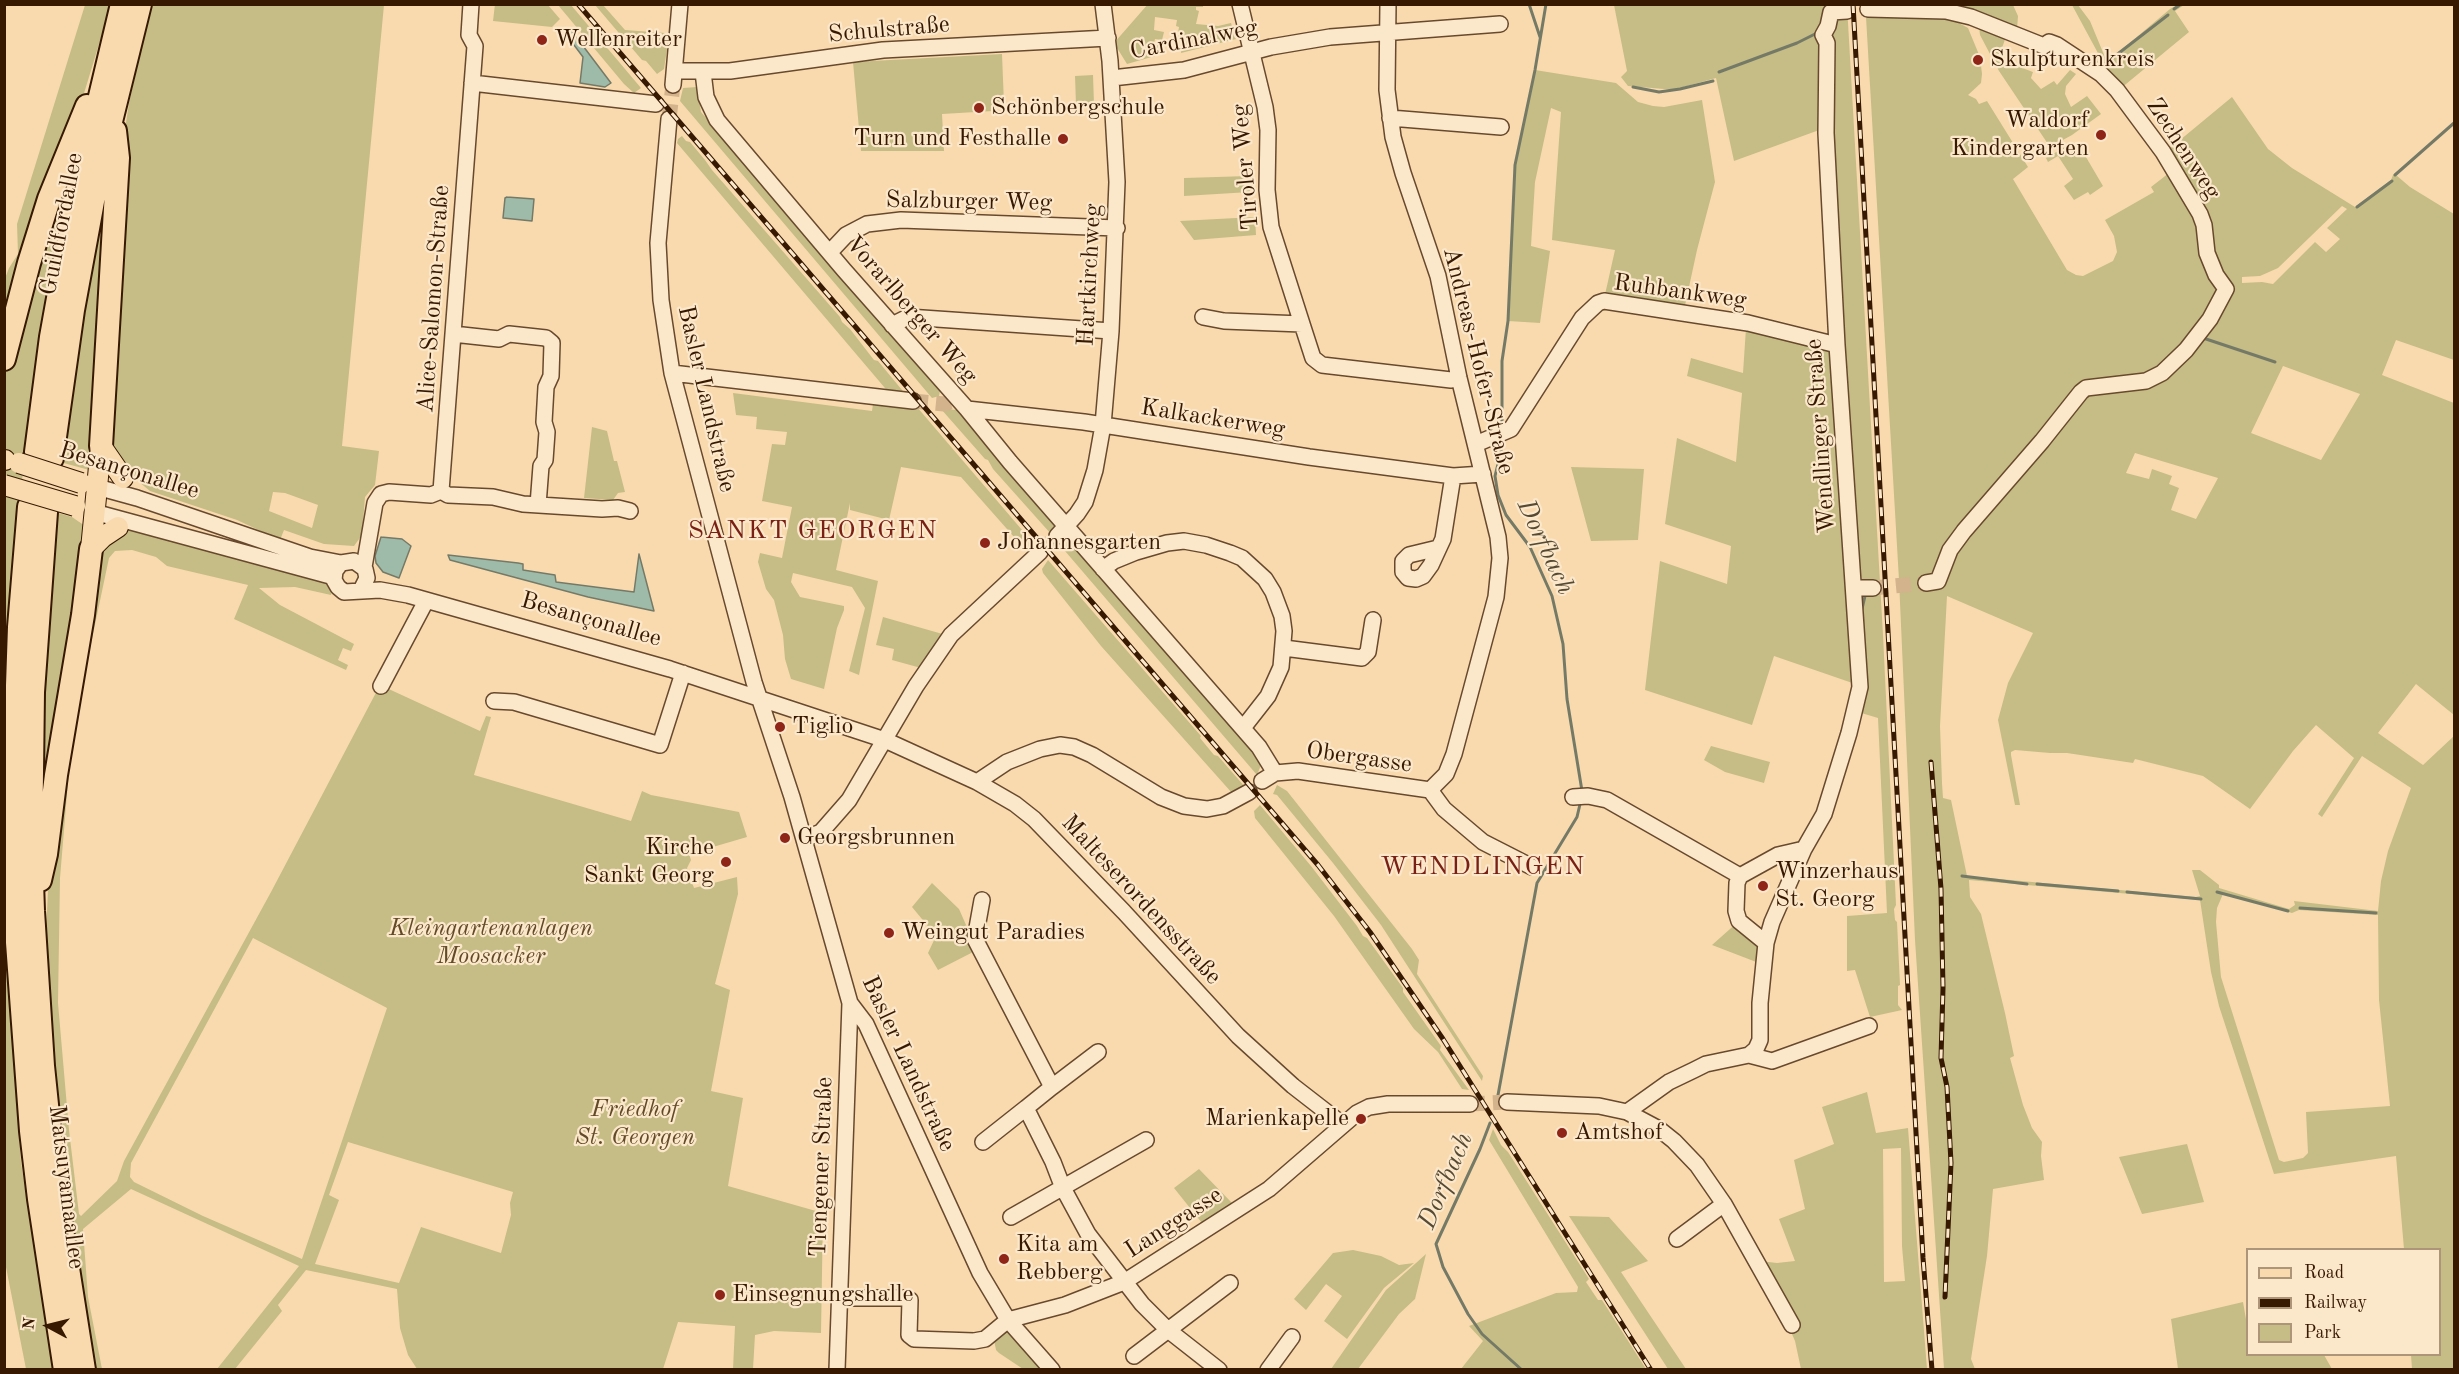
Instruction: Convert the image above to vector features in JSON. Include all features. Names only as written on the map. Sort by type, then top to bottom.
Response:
[{"type":"highway","name":"Guildfordallee","points":[[122,4],[77,193],[61,280],[44,455],[112,111],[140,4]]},
{"type":"highway","points":[[4,359],[29,263],[49,199],[79,123],[105,73]]},
{"type":"highway","points":[[101,446],[118,158],[112,111]]},
{"type":"highway","name":"Matsuyamaallee","points":[[65,1370],[31,1131],[16,929],[15,744],[19,627],[38,509],[33,692],[31,853],[33,910],[43,1066],[56,1192],[84,1370]]},
{"type":"highway","points":[[33,910],[46,854],[91,549]]},
{"type":"highway","points":[[4,895],[16,929]]},
{"type":"main road","points":[[101,446],[123,478]]},
{"type":"main road","points":[[91,549],[94,512],[89,485],[101,446]]},
{"type":"main road","name":"Besançonallee","points":[[5,460],[89,485]]},
{"type":"main road","name":"Besançonallee","points":[[4,485],[94,512]]},
{"type":"main road","points":[[91,549],[103,537],[126,525]]},
{"type":"street","name":"Alice-Salomon-Straße","points":[[441,491],[475,46],[469,35],[471,4]]},
{"type":"street","name":"Schulstraße","points":[[680,4],[674,78],[703,72],[730,71],[883,50],[1108,38]]},
{"type":"street","name":"Hartkirchweg","points":[[1062,531],[1085,502],[1089,490],[1103,425],[1111,331],[1117,228],[1117,182],[1112,78],[1103,4]]},
{"type":"street","name":"Tiroler Weg","points":[[1240,4],[1250,53],[1261,82],[1265,106],[1268,130],[1267,190],[1271,227],[1313,358],[1322,365],[1451,380],[1459,378]]},
{"type":"street","name":"Andreas-Hofer-Straße","points":[[1388,4],[1387,90],[1390,118],[1403,173],[1438,276],[1459,378],[1498,537],[1499,577],[1454,754],[1446,774],[1430,790]]},
{"type":"street","points":[[1829,8],[1847,11]]},
{"type":"street","name":"Wendlinger Straße","points":[[1749,1054],[1756,1049],[1760,1040],[1760,1003],[1766,943],[1772,922],[1804,849],[1824,814],[1849,733],[1860,687],[1837,345],[1826,133],[1827,42],[1823,35],[1829,8]]},
{"type":"street","name":"Zechenweg","points":[[1868,9],[1946,11],[1971,17],[2044,46],[2049,42],[2057,45],[2101,74],[2117,90],[2163,152],[2200,214],[2204,225],[2207,253],[2216,275],[2226,290],[2210,318],[2187,350],[2163,373],[2146,381],[2086,388],[2081,392],[1964,531],[1932,582]]},
{"type":"street","name":"Cardinalweg","points":[[1112,78],[1184,70],[1250,53],[1330,37],[1500,24]]},
{"type":"street","name":"Vorarlberger Weg","points":[[703,72],[706,97],[717,120],[891,325],[967,409],[1062,531],[1103,569],[1243,728],[1271,764],[1269,777]]},
{"type":"street","points":[[472,83],[656,104]]},
{"type":"street","points":[[1390,118],[1501,127]]},
{"type":"street","name":"Basler Landstraße","points":[[669,119],[658,243],[661,300],[672,373],[759,699],[787,780],[850,1003],[866,1024],[964,1242],[1008,1320],[1052,1370]]},
{"type":"street","name":"Salzburger Weg","points":[[830,252],[846,235],[867,224],[901,220],[1117,228]]},
{"type":"street","name":"Ruhbankweg","points":[[1476,444],[1501,433],[1543,380],[1582,318],[1598,303],[1748,323],[1837,345]]},
{"type":"street","points":[[891,325],[908,317],[1111,331]]},
{"type":"street","points":[[1203,317],[1224,321],[1302,324]]},
{"type":"street","points":[[453,334],[500,339],[509,334],[546,338],[552,343],[551,376],[546,387],[545,399],[545,460],[541,466],[538,505]]},
{"type":"street","points":[[672,373],[914,401]]},
{"type":"street","name":"Kalkackerweg","points":[[967,409],[1103,425],[1309,457],[1453,476],[1483,474]]},
{"type":"street","points":[[1438,548],[1443,539],[1453,476]]},
{"type":"street","points":[[123,478],[137,498]]},
{"type":"street","name":"Besançonallee","points":[[89,485],[137,498],[310,557],[352,568],[408,595],[426,601],[683,673],[759,699]]},
{"type":"street","points":[[361,590],[366,583],[352,568],[370,537],[375,503],[381,494],[389,492],[431,495],[441,491],[448,495],[493,497],[523,504],[618,508],[630,511]]},
{"type":"street","name":"Besançonallee","points":[[94,512],[126,525],[352,568]]},
{"type":"street","points":[[1103,569],[1114,561],[1167,543],[1196,543],[1242,558],[1257,571],[1273,592],[1282,616],[1284,648],[1277,680],[1258,711],[1243,728]]},
{"type":"street","points":[[804,839],[821,832],[840,812],[916,686],[951,635],[1040,552]]},
{"type":"street","name":"Besançonallee","points":[[352,568],[336,585],[344,592],[380,590],[408,595]]},
{"type":"street","points":[[1855,588],[1873,588]]},
{"type":"street","points":[[381,686],[426,601]]},
{"type":"street","points":[[1284,648],[1362,658],[1368,652],[1373,620]]},
{"type":"street","points":[[494,701],[514,702],[660,745],[683,673]]},
{"type":"street","name":"Malteserordensstraße","points":[[759,699],[885,740],[977,782],[1015,804],[1034,819],[1124,912],[1238,1036],[1293,1086],[1342,1124]]},
{"type":"street","points":[[977,782],[1018,757],[1040,748],[1060,746],[1074,747],[1092,755],[1161,797],[1184,806],[1207,809],[1223,806],[1249,792]]},
{"type":"street","name":"Obergasse","points":[[1269,777],[1298,771],[1312,772],[1430,790],[1444,809],[1483,842],[1532,867]]},
{"type":"street","points":[[1579,797],[1607,800],[1740,876]]},
{"type":"street","points":[[1740,876],[1778,855],[1804,849]]},
{"type":"street","points":[[1740,876],[1736,910],[1739,921],[1766,943]]},
{"type":"street","points":[[982,900],[975,939],[1052,1087]]},
{"type":"street","name":"Tiengener Straße","points":[[837,1370],[850,1003]]},
{"type":"street","points":[[1627,1112],[1669,1082],[1706,1065],[1749,1054],[1772,1061],[1869,1026]]},
{"type":"street","points":[[983,1143],[1098,1052]]},
{"type":"street","points":[[1507,1102],[1599,1106],[1627,1112],[1644,1119],[1674,1141],[1697,1165],[1724,1204],[1792,1325]]},
{"type":"street","points":[[1342,1124],[1369,1107],[1388,1104],[1470,1104]]},
{"type":"street","points":[[1026,1108],[1053,1162],[1063,1188],[1088,1234],[1124,1282],[1168,1330],[1219,1370]]},
{"type":"street","name":"Langgasse","points":[[1008,1320],[1065,1305],[1124,1282],[1269,1190],[1342,1124]]},
{"type":"street","points":[[1011,1217],[1146,1140]]},
{"type":"street","points":[[1677,1239],[1724,1204]]},
{"type":"street","points":[[1134,1356],[1230,1282]]},
{"type":"street","points":[[839,1298],[905,1298],[910,1300],[909,1335],[914,1339],[974,1341],[985,1339],[1008,1320]]},
{"type":"street","points":[[1268,1370],[1293,1337]]},
{"type":"green space","points":[[495,4],[548,5],[560,19],[552,27],[493,21]]},
{"type":"green space","points":[[1148,4],[1203,5],[1203,7],[1196,7],[1199,11],[1196,24],[1218,26],[1231,23],[1236,39],[1181,53],[1183,40],[1177,39],[1179,27],[1176,26],[1177,20],[1155,17],[1154,30],[1164,32],[1162,40],[1155,39],[1154,43],[1159,44],[1155,56],[1127,64],[1114,43]]},
{"type":"green space","points":[[85,5],[111,5],[74,126],[79,146],[27,439],[18,514],[4,870],[4,281],[18,254],[17,224]]},
{"type":"green space","points":[[151,5],[384,5],[342,446],[379,451],[375,485],[365,497],[362,535],[354,546],[324,544],[284,530],[280,540],[237,520],[150,491],[133,477],[111,450],[123,142],[129,103]],"holes":[[[273,492],[285,493],[318,505],[312,528],[269,511]]]},
{"type":"green space","points":[[558,5],[571,5],[641,88],[634,93],[624,84]]},
{"type":"green space","points":[[595,5],[603,5],[625,30],[665,33],[669,36],[664,69],[657,74],[646,61],[642,60]]},
{"type":"green space","points":[[1614,5],[1847,5],[1883,635],[1896,905],[1894,909],[1897,922],[1900,985],[1898,986],[1898,1005],[1902,1010],[1870,1017],[1855,970],[1847,971],[1847,916],[1887,913],[1878,718],[1858,712],[1864,687],[1774,656],[1752,725],[1645,690],[1660,561],[1727,584],[1731,546],[1665,524],[1677,438],[1736,462],[1742,393],[1687,376],[1691,358],[1743,373],[1746,328],[1606,305],[1578,312],[1592,297],[1604,299],[1615,250],[1552,240],[1561,112],[1551,108],[1535,182],[1531,246],[1550,251],[1540,323],[1508,321],[1515,165],[1535,70],[1616,83],[1638,102],[1653,106],[1664,107],[1702,100],[1715,182],[1684,310],[1827,338],[1835,335],[1822,129],[1734,161],[1716,78],[1676,89],[1664,89],[1628,86],[1621,77],[1627,71]]},
{"type":"green space","points":[[1938,5],[2013,5],[2018,16],[2017,29]]},
{"type":"green space","points":[[2072,5],[2078,5],[2090,21],[2107,62],[2170,9],[2177,5],[2184,5],[2175,11],[2189,32],[2120,89],[2168,150],[2232,97],[2268,149],[2292,168],[2355,207],[2391,180],[2393,175],[2454,122],[2396,175],[2410,187],[2454,214],[2454,360],[2396,340],[2382,375],[2454,403],[2454,715],[2416,684],[2378,733],[2423,765],[2454,736],[2454,1369],[2412,1369],[2411,1356],[2441,1356],[2441,1248],[2404,1248],[2396,1156],[2274,1174],[2219,1006],[2211,972],[2200,900],[1969,880],[1970,897],[1981,914],[2005,1013],[2014,1056],[2010,1058],[2023,1105],[2032,1128],[2042,1142],[2044,1180],[1993,1189],[1987,1256],[1971,1359],[1975,1369],[1944,1369],[1915,940],[1899,580],[1866,17],[1950,18],[1968,28],[1980,57],[1982,74],[1981,83],[1968,95],[1976,99],[1979,104],[1987,101],[2028,167],[2013,179],[2067,270],[2083,276],[2113,261],[2117,252],[2114,236],[2105,220],[2154,192],[2151,187],[2169,173],[2147,138],[2109,91],[2084,70],[2099,55]],"holes":[[[2342,206],[2347,209],[2327,228],[2340,239],[2326,252],[2315,242],[2273,284],[2242,283],[2242,277],[2260,276],[2278,268]],[[2283,366],[2360,394],[2321,460],[2251,433]],[[2135,453],[2218,478],[2196,519],[2171,510],[2179,488],[2169,484],[2172,476],[2152,469],[2149,479],[2126,473]],[[1947,596],[2033,633],[2008,683],[1998,720],[2015,805],[2020,805],[2011,755],[2011,752],[2015,750],[2067,753],[2133,763],[2135,759],[2203,776],[2250,809],[2293,751],[2316,725],[2354,758],[2318,814],[2322,817],[2362,756],[2411,788],[2388,851],[2381,881],[2378,911],[2294,901],[2295,905],[2289,909],[2219,888],[2219,885],[2200,870],[2192,870],[2200,896],[2196,897],[1967,876],[1951,800],[1943,798],[1940,726]],[[2223,894],[2292,913],[2299,910],[2378,915],[2379,1000],[2390,1106],[2306,1112],[2308,1153],[2303,1158],[2284,1162],[2279,1160],[2221,977],[2216,922],[2217,908]]]},
{"type":"green space","points":[[1979,27],[2007,34],[1998,59],[2033,72],[2031,78],[2041,89],[2054,81],[2057,85],[2070,70],[2076,74],[2066,86],[2065,94],[2071,107],[2087,96],[2101,114],[2072,135],[2050,147],[1999,71],[1980,35]]},
{"type":"green space","points":[[1002,54],[1004,104],[993,105],[993,111],[942,114],[944,151],[861,151],[853,62]]},
{"type":"green space","points":[[1093,75],[1094,104],[1076,105],[1075,76]]},
{"type":"green space","points":[[697,87],[701,112],[938,387],[939,396],[932,398],[680,101],[683,88]]},
{"type":"green space","points":[[682,136],[690,142],[907,396],[890,394],[677,143]]},
{"type":"green space","points":[[2070,144],[2075,153],[2083,152],[2103,186],[2090,195],[2088,192],[2074,200],[2064,186],[2073,179],[2058,156],[2048,162],[2046,158]]},
{"type":"green space","points":[[110,161],[93,471],[60,462],[84,296]]},
{"type":"green space","points":[[1249,176],[1250,192],[1184,196],[1184,178]]},
{"type":"green space","points":[[1255,217],[1256,235],[1194,240],[1180,221]]},
{"type":"green space","points":[[733,393],[872,411],[873,404],[917,407],[1034,544],[1030,549],[1022,546],[961,477],[901,467],[889,520],[850,510],[850,503],[836,570],[878,581],[859,675],[849,671],[865,608],[852,587],[793,573],[791,582],[800,597],[844,606],[844,610],[837,628],[824,689],[791,679],[774,600],[766,589],[758,562],[760,553],[782,558],[792,507],[762,501],[772,444],[785,445],[787,432],[756,429],[757,417],[736,415]]},
{"type":"green space","points":[[941,409],[959,410],[1055,525],[1051,534],[993,469],[988,460]]},
{"type":"green space","points":[[592,427],[607,431],[614,461],[617,461],[625,492],[618,493],[613,500],[584,498]]},
{"type":"green space","points":[[1571,467],[1644,469],[1638,540],[1591,541]]},
{"type":"green space","points":[[55,512],[72,517],[88,528],[117,534],[131,530],[245,561],[317,576],[333,586],[331,595],[295,587],[259,588],[280,605],[354,644],[351,651],[343,648],[338,660],[348,665],[346,670],[234,619],[248,585],[167,566],[156,557],[132,550],[115,551],[109,558],[72,734],[60,878],[58,1003],[69,1130],[81,1216],[117,1181],[124,1161],[271,892],[380,685],[480,731],[486,716],[491,717],[474,775],[631,821],[642,791],[651,795],[739,812],[747,837],[689,854],[691,860],[687,868],[694,888],[737,877],[738,894],[715,984],[730,990],[711,1091],[743,1098],[728,1186],[823,1213],[821,1333],[774,1331],[755,1335],[753,1369],[733,1369],[735,1326],[678,1322],[663,1369],[417,1369],[408,1355],[400,1328],[397,1289],[306,1270],[278,1305],[282,1311],[235,1369],[217,1369],[299,1266],[131,1189],[83,1229],[88,1297],[102,1369],[93,1369],[75,1268],[56,1085],[46,932],[49,869],[40,803],[45,654]],"holes":[[[253,938],[387,1008],[302,1259],[203,1216],[134,1182],[130,1177],[131,1163]],[[348,1142],[513,1192],[510,1203],[511,1215],[501,1253],[421,1227],[399,1283],[315,1264],[339,1200],[329,1195]]]},
{"type":"green space","points":[[1073,543],[1254,751],[1261,765],[1257,775],[1059,544]]},
{"type":"green space","points":[[1048,560],[1201,736],[1200,738],[1214,755],[1218,756],[1245,787],[1232,793],[1101,646],[1043,573],[1042,569]]},
{"type":"green space","points":[[883,617],[946,635],[921,668],[892,660],[894,649],[876,645]]},
{"type":"green space","points":[[1711,746],[1770,762],[1764,783],[1725,772],[1704,760]]},
{"type":"green space","points":[[1277,785],[1287,791],[1412,949],[1419,960],[1417,974],[1483,1076],[1482,1081],[1381,925],[1277,795],[1273,794]]},
{"type":"green space","points":[[1260,805],[1311,866],[1363,936],[1367,938],[1403,988],[1403,992],[1441,1046],[1440,1050],[1469,1090],[1462,1089],[1438,1052],[1414,1029],[1334,916],[1255,818],[1254,811]]},
{"type":"green space","points":[[932,883],[959,909],[977,950],[938,970],[928,953],[936,936],[912,907]]},
{"type":"green space","points":[[1739,921],[1766,943],[1764,965],[1712,945]]},
{"type":"green space","points":[[5,943],[21,1162],[55,1369],[26,1369],[5,1262]]},
{"type":"green space","points":[[1867,1092],[1876,1133],[1908,1128],[1927,1369],[1801,1369],[1795,1341],[1760,1261],[1777,1263],[1795,1261],[1779,1219],[1805,1209],[1794,1160],[1834,1144],[1822,1107]],"holes":[[[1901,1148],[1902,1246],[1905,1281],[1884,1282],[1883,1149]]]},
{"type":"green space","points":[[1493,1129],[1501,1145],[1508,1152],[1589,1279],[1586,1282],[1598,1300],[1602,1300],[1646,1369],[1461,1369],[1483,1341],[1469,1326],[1556,1293],[1577,1292],[1578,1287],[1489,1140]]},
{"type":"green space","points":[[2187,1144],[2204,1202],[2142,1214],[2119,1157]]},
{"type":"green space","points":[[1199,1169],[1233,1204],[1202,1223],[1174,1188]]},
{"type":"green space","points":[[1569,1216],[1609,1217],[1648,1261],[1621,1272],[1686,1369],[1668,1369]]},
{"type":"green space","points":[[1353,1250],[1381,1256],[1399,1265],[1414,1263],[1384,1288],[1347,1339],[1324,1321],[1342,1296],[1326,1284],[1306,1310],[1294,1299],[1333,1253]]},
{"type":"green space","points":[[1426,1254],[1415,1299],[1399,1314],[1358,1369],[1331,1369],[1386,1290]]},
{"type":"green space","points":[[2243,1302],[2246,1319],[2246,1356],[2325,1356],[2332,1369],[2178,1369],[2171,1319]]},
{"type":"green space","points":[[1007,1331],[1047,1369],[1023,1369],[999,1353],[994,1340]]},
{"type":"shaded area","points":[[571,30],[611,83],[605,87],[580,83],[583,57],[568,37]]},
{"type":"shaded area","points":[[507,197],[534,199],[532,221],[503,218]]},
{"type":"shaded area","points":[[381,537],[402,539],[411,546],[399,578],[383,572],[376,563],[375,556]]},
{"type":"shaded area","points":[[639,554],[654,611],[588,597],[450,560],[448,555],[518,563],[523,564],[523,570],[555,575],[556,582],[634,592]]},
{"type":"waterway","name":"Dorfbach","points":[[1529,4],[1540,37]]},
{"type":"waterway","name":"Dorfbach","points":[[1502,428],[1502,361],[1508,321],[1515,165],[1546,4]]},
{"type":"waterway","points":[[2174,9],[2181,4]]},
{"type":"waterway","points":[[2106,63],[2168,15]]},
{"type":"waterway","points":[[1719,72],[1797,43],[1817,33]]},
{"type":"waterway","points":[[1633,87],[1659,92],[1713,81]]},
{"type":"waterway","points":[[2395,175],[2454,123]]},
{"type":"waterway","points":[[2357,207],[2392,181]]},
{"type":"waterway","points":[[2203,338],[2275,362]]},
{"type":"waterway","name":"Dorfbach","points":[[1502,438],[1495,476],[1498,495],[1506,515],[1530,547],[1552,596],[1563,644],[1567,699],[1582,791]]},
{"type":"waterway","points":[[1862,609],[1865,596]]},
{"type":"waterway","name":"Dorfbach","points":[[1498,1095],[1537,883],[1577,817],[1581,800]]},
{"type":"waterway","points":[[1962,876],[2027,884]]},
{"type":"waterway","points":[[2037,884],[2118,891]]},
{"type":"waterway","points":[[2127,892],[2201,899]]},
{"type":"waterway","points":[[2217,892],[2288,911]]},
{"type":"waterway","points":[[2300,908],[2376,913]]},
{"type":"waterway","name":"Dorfbach","points":[[1490,1123],[1436,1244],[1443,1267],[1468,1314],[1482,1334],[1522,1370]]},
{"type":"tunnel","points":[[669,119],[673,85]]},
{"type":"tunnel","points":[[913,401],[944,404],[956,397]]},
{"type":"tunnel","points":[[1040,552],[1057,536]]},
{"type":"tunnel","points":[[1873,588],[1926,583]]},
{"type":"tunnel","points":[[1470,1104],[1507,1102]]},
{"type":"railway","points":[[578,4],[1318,865],[1370,932],[1443,1039],[1651,1370]]},
{"type":"railway","points":[[1853,4],[1923,1258],[1932,1370]]},
{"type":"railway","points":[[1931,762],[1941,889],[1943,988],[1941,1058],[1947,1087],[1951,1163],[1945,1297]]},
{"type":"place","name":"Wellenreiter","points":[[542,40]]},
{"type":"place","name":"Skulpturenkreis","points":[[1978,60]]},
{"type":"place","name":"Schönbergschule","points":[[979,108]]},
{"type":"place","name":"Waldorf Kindergarten","points":[[2101,135]]},
{"type":"place","name":"Turn und Festhalle","points":[[1063,139]]},
{"type":"place","name":"Johannesgarten","points":[[985,543]]},
{"type":"place","name":"Tiglio","points":[[780,727]]},
{"type":"place","name":"Georgsbrunnen","points":[[785,838]]},
{"type":"place","name":"Kirche Sankt Georg","points":[[726,862]]},
{"type":"place","name":"Winzerhaus St. Georg","points":[[1763,886]]},
{"type":"place","name":"Weingut Paradies","points":[[889,933]]},
{"type":"place","name":"Marienkapelle","points":[[1361,1119]]},
{"type":"place","name":"Amtshof","points":[[1562,1133]]},
{"type":"place","name":"Kita am Rebberg","points":[[1004,1259]]},
{"type":"place","name":"Einsegnungshalle","points":[[720,1295]]},
{"type":"district","name":"SANKT GEORGEN","points":[[813,531]]},
{"type":"district","name":"WENDLINGEN","points":[[1483,867]]},
{"type":"park label","name":"Kleingartenanlagen Moosacker","points":[[491,943]]},
{"type":"park label","name":"Friedhof St. Georgen","points":[[635,1124]]}]
